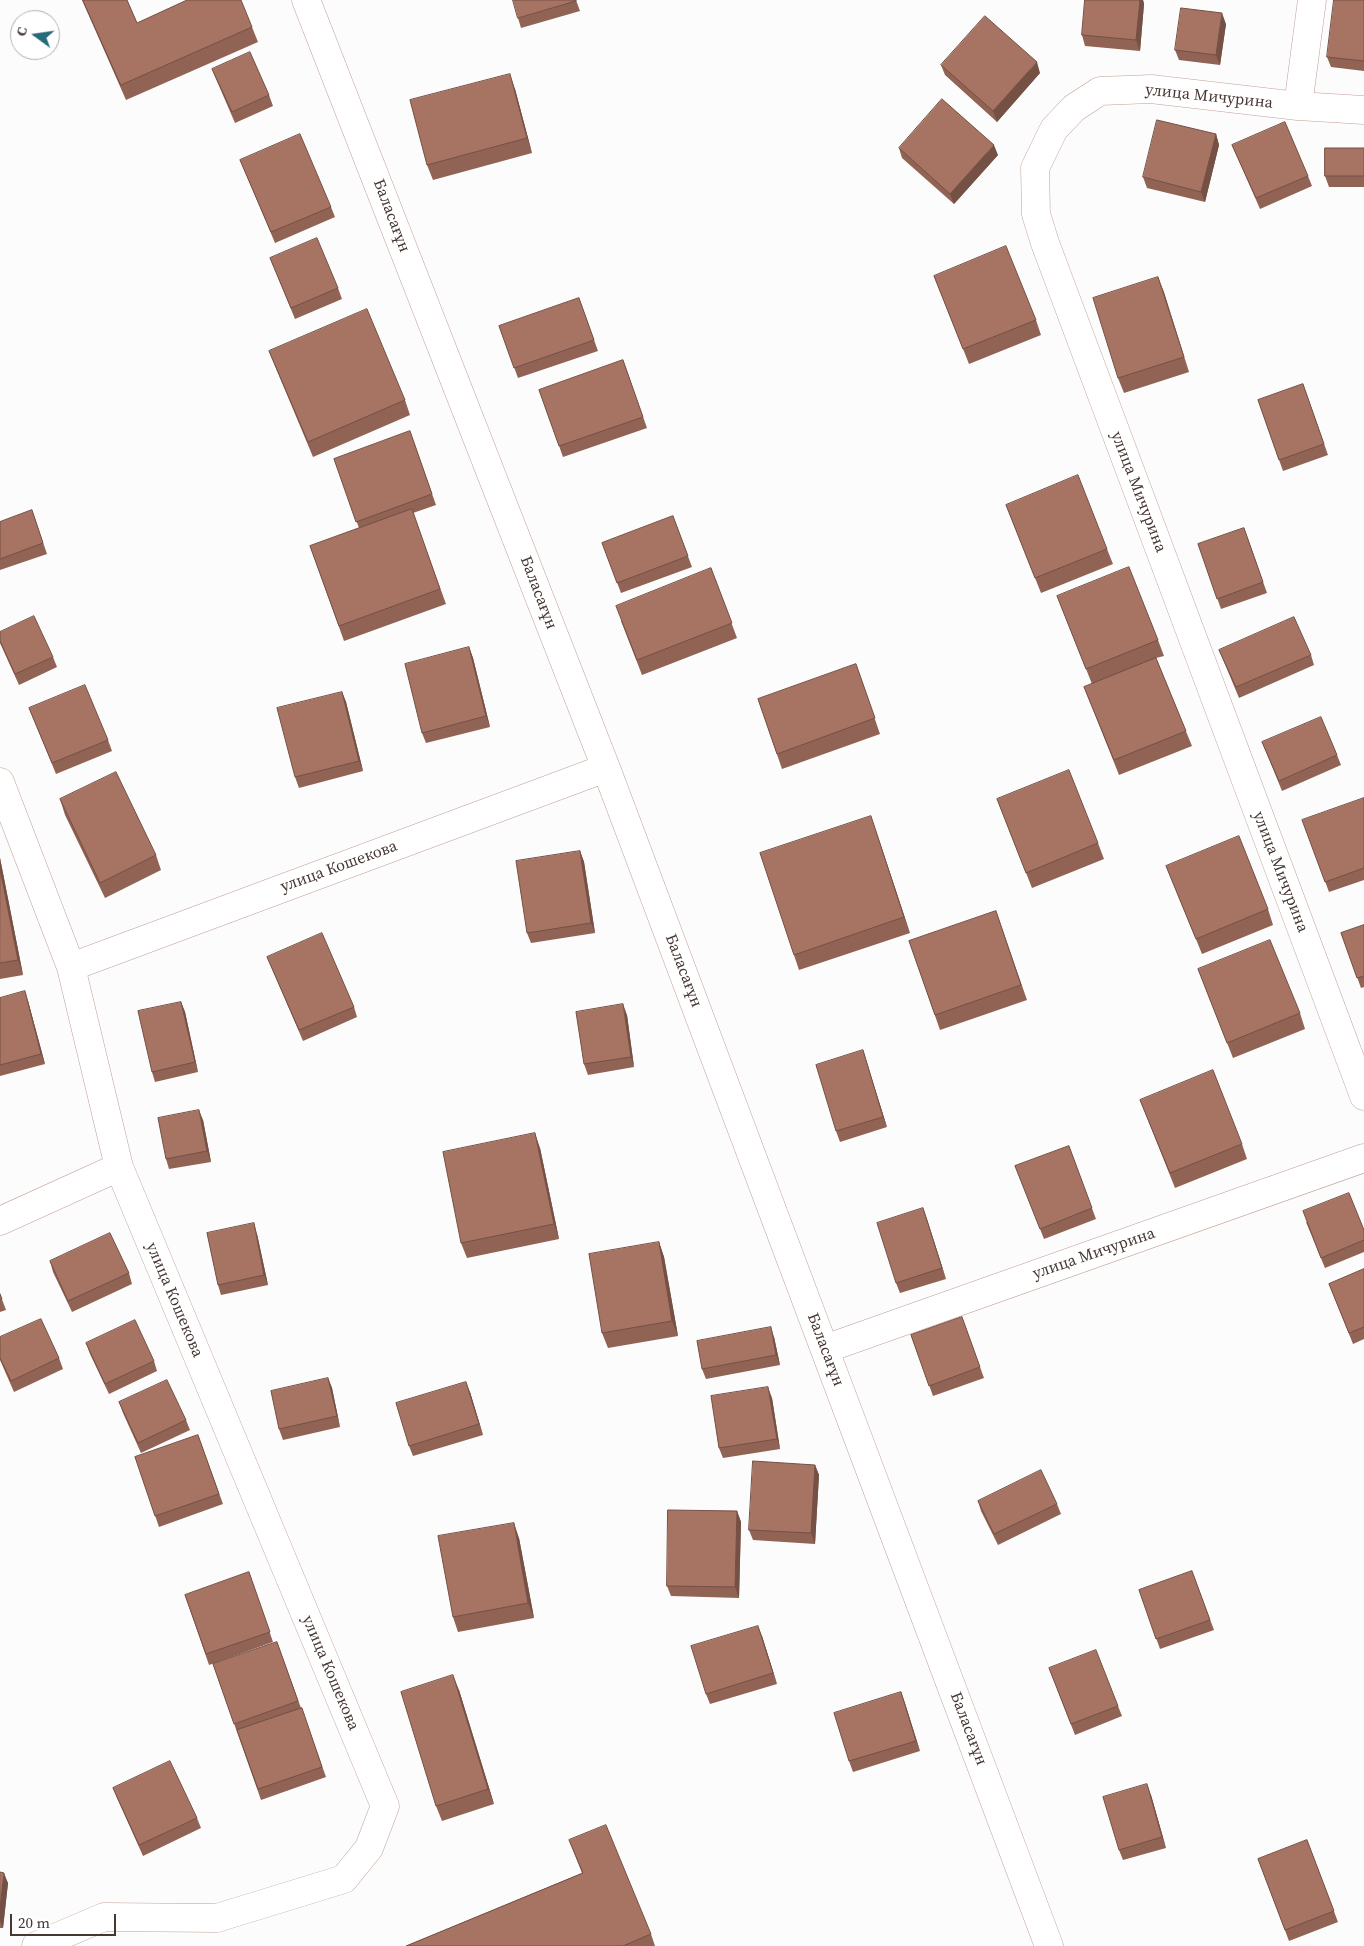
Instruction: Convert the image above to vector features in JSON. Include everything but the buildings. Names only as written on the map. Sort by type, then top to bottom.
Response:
[{"type":"street","name":"Баласағұн","points":[[306,0],[606,768],[1049,1946]]},
{"type":"street","points":[[1298,106],[1312,0]]},
{"type":"street","name":"улица Мичурина","points":[[1364,110],[1298,106],[1151,89],[1100,91],[1074,108],[1054,129],[1035,168],[1036,214],[1364,1096]]},
{"type":"street","name":"улица Кошекова","points":[[71,966],[606,768]]},
{"type":"street","name":"улица Кошекова","points":[[0,782],[71,966],[119,1167],[385,1806],[369,1848],[344,1879],[218,1918],[104,1917],[36,1946]]},
{"type":"street","name":"улица Мичурина","points":[[825,1349],[1364,1158]]},
{"type":"street","points":[[0,1220],[119,1167]]}]
